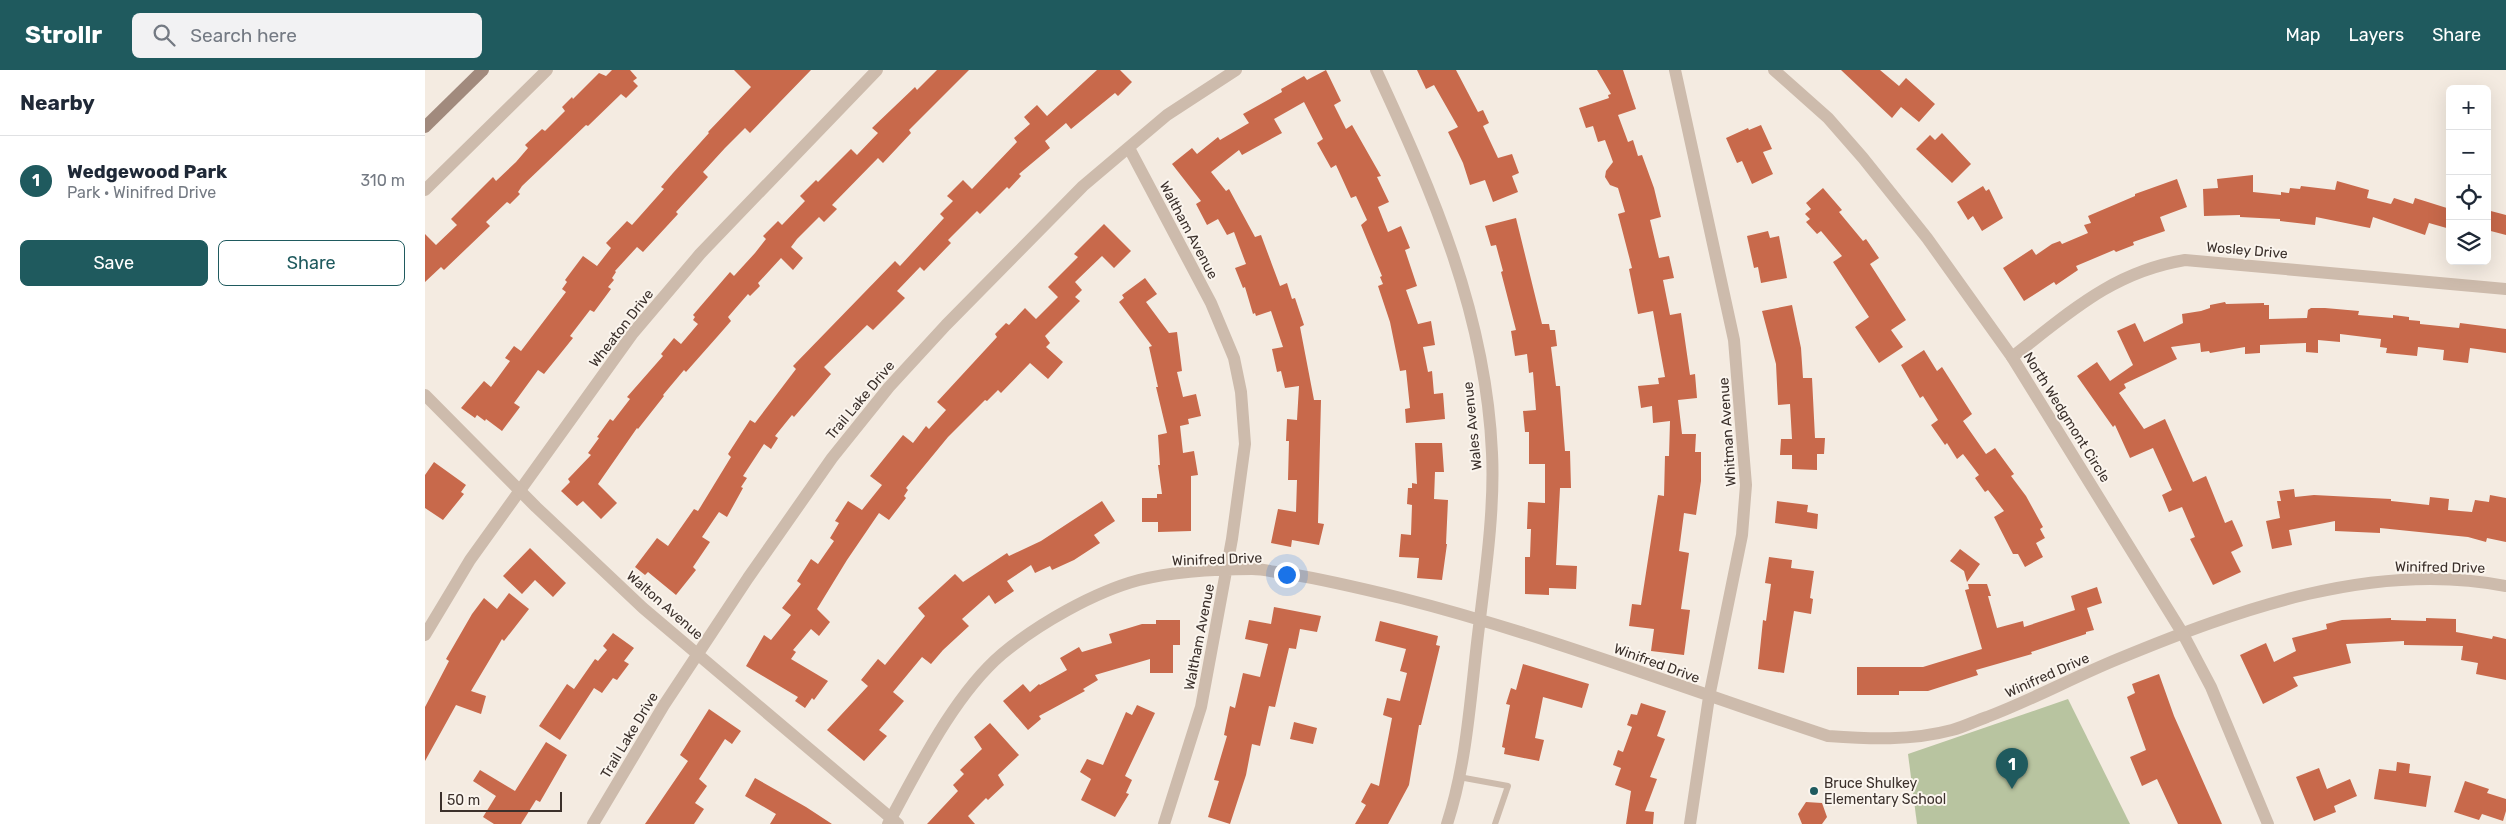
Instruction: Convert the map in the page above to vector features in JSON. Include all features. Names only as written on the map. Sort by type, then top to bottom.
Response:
[{"type":"main road","points":[[425,127],[483,70]]},
{"type":"street","points":[[425,190],[547,70]]},
{"type":"street","name":"Wheaton Drive","points":[[425,635],[470,560],[633,333],[700,254],[877,70]]},
{"type":"street","name":"Trail Lake Drive","points":[[593,824],[664,705],[748,578],[832,458],[889,387],[946,325],[1083,186],[1167,115],[1236,70]]},
{"type":"street","name":"Wales Avenue","points":[[1377,70],[1413,150],[1450,240],[1472,320],[1487,404],[1492,453],[1492,493],[1479,621],[1459,777],[1455,799],[1447,824]]},
{"type":"street","name":"Whitman Avenue","points":[[1675,70],[1735,340],[1747,485],[1742,535],[1709,697],[1690,824]]},
{"type":"street","name":"North Wedgmont Circle","points":[[1774,70],[1827,118],[1863,158],[1927,238],[2012,357],[2183,634],[2211,687],[2268,824]]},
{"type":"street","name":"Waltham Avenue","points":[[1129,148],[1211,304],[1234,358],[1241,392],[1245,444],[1227,570],[1201,707],[1164,824]]},
{"type":"street","name":"Wosley Drive","points":[[2012,357],[2085,301],[2125,277],[2157,264],[2185,260],[2506,289]]},
{"type":"street","name":"Walton Avenue","points":[[425,395],[519,490],[643,608],[893,822]]},
{"type":"street","name":"Winifred Drive","points":[[893,822],[920,765],[971,685],[1002,654],[1050,620],[1095,597],[1138,580],[1186,572],[1255,569],[1332,580],[1586,653],[1709,697],[1828,736],[1899,738],[1952,730],[2026,702],[2117,660],[2183,634],[2314,593],[2369,582],[2426,579],[2484,582],[2506,586]]},
{"type":"lane","points":[[1459,777],[1507,786],[1495,824]]},
{"type":"green space","points":[[2068,699],[2130,824],[1917,824],[1908,754]]},
{"type":"building","points":[[612,70],[630,70],[637,78],[633,81],[638,86],[626,98],[621,94],[588,126],[586,125],[522,186],[518,192],[520,194],[510,204],[507,202],[486,222],[490,226],[444,270],[441,267],[425,282],[425,234],[436,245],[457,225],[451,219],[493,177],[496,181],[516,162],[528,148],[525,145],[542,129],[545,131],[565,111],[562,107],[572,97],[573,99],[599,73],[606,76]]},
{"type":"building","points":[[734,70],[811,70],[750,133],[745,128],[725,148],[703,172],[708,177],[676,212],[678,214],[643,252],[637,247],[615,271],[612,278],[614,280],[608,287],[611,289],[594,312],[590,310],[570,336],[573,338],[544,374],[538,370],[514,403],[520,407],[502,431],[486,419],[485,421],[477,415],[475,418],[461,408],[484,381],[491,387],[510,361],[505,358],[514,346],[521,351],[566,292],[562,289],[567,282],[565,280],[583,256],[597,266],[611,248],[606,243],[627,221],[632,225],[664,189],[661,187],[708,132],[751,87]]},
{"type":"building","points":[[937,70],[969,70],[909,130],[911,133],[883,163],[878,158],[832,205],[837,209],[824,222],[819,217],[797,239],[791,247],[803,258],[793,270],[781,258],[758,283],[760,286],[750,296],[748,294],[728,317],[731,321],[663,395],[637,428],[598,484],[617,503],[601,519],[583,501],[577,506],[561,491],[570,482],[568,479],[591,455],[588,453],[610,419],[613,421],[630,399],[627,397],[663,356],[661,354],[674,338],[681,344],[698,324],[693,320],[695,317],[693,315],[730,272],[734,276],[755,253],[766,239],[763,236],[778,221],[782,225],[805,201],[800,196],[816,180],[818,182],[851,149],[857,155],[878,133],[872,128],[915,87],[917,90]]},
{"type":"building","points":[[1097,70],[1120,70],[1132,82],[1118,96],[1115,93],[1071,129],[1066,123],[1045,141],[1050,148],[1019,174],[1021,176],[1009,189],[1007,187],[980,214],[977,211],[948,240],[951,243],[924,271],[920,267],[897,291],[905,298],[873,330],[867,325],[824,367],[831,374],[775,436],[778,438],[771,449],[764,444],[743,476],[747,478],[727,517],[719,512],[702,537],[710,542],[693,567],[696,570],[676,595],[648,572],[645,575],[635,567],[657,538],[668,546],[694,509],[698,511],[731,457],[728,454],[750,420],[755,423],[796,369],[793,366],[895,261],[900,266],[944,218],[940,214],[953,201],[947,196],[963,180],[972,189],[1017,142],[1014,138],[1030,124],[1024,117],[1037,105],[1047,116]]},
{"type":"building","points":[[1326,70],[1341,101],[1334,105],[1346,129],[1352,125],[1381,176],[1377,177],[1389,202],[1378,207],[1388,232],[1401,226],[1410,248],[1405,250],[1417,286],[1406,290],[1418,324],[1431,321],[1435,345],[1423,347],[1428,372],[1432,371],[1434,394],[1443,393],[1445,419],[1406,423],[1405,409],[1410,408],[1406,370],[1400,371],[1390,322],[1378,286],[1383,284],[1380,277],[1382,276],[1361,225],[1367,220],[1356,196],[1351,198],[1336,165],[1331,168],[1317,143],[1323,139],[1304,102],[1274,119],[1282,133],[1242,155],[1239,150],[1211,172],[1226,191],[1229,189],[1255,237],[1261,235],[1280,286],[1287,283],[1292,299],[1295,298],[1304,325],[1300,327],[1314,400],[1321,400],[1318,523],[1324,524],[1319,545],[1292,540],[1291,547],[1271,543],[1278,509],[1296,512],[1297,480],[1288,480],[1289,441],[1286,441],[1287,419],[1297,420],[1299,386],[1285,388],[1281,371],[1277,372],[1272,349],[1283,347],[1271,311],[1256,316],[1255,313],[1253,314],[1245,287],[1243,288],[1235,268],[1246,264],[1234,232],[1227,235],[1218,219],[1207,225],[1196,204],[1201,201],[1172,164],[1192,148],[1197,154],[1218,137],[1220,140],[1249,123],[1243,114],[1282,92],[1281,89],[1304,76],[1307,80]]},
{"type":"building","points":[[1417,70],[1456,70],[1478,112],[1483,110],[1489,123],[1483,126],[1498,158],[1512,154],[1519,173],[1512,176],[1518,192],[1493,202],[1485,180],[1470,185],[1463,163],[1448,132],[1458,127],[1434,85],[1426,89]]},
{"type":"building","points":[[1597,70],[1623,70],[1636,109],[1618,115],[1628,142],[1633,140],[1638,156],[1642,155],[1654,188],[1661,217],[1650,220],[1659,258],[1669,256],[1674,278],[1663,280],[1670,315],[1681,313],[1690,375],[1695,374],[1697,398],[1678,400],[1682,434],[1696,434],[1695,452],[1701,452],[1701,481],[1696,515],[1684,513],[1679,551],[1689,553],[1681,609],[1690,610],[1684,655],[1651,651],[1654,629],[1629,626],[1632,604],[1641,605],[1658,495],[1664,496],[1665,456],[1669,456],[1670,421],[1653,423],[1652,406],[1641,408],[1638,386],[1659,384],[1658,378],[1665,377],[1653,311],[1638,314],[1629,269],[1632,268],[1618,214],[1625,212],[1618,188],[1610,185],[1605,177],[1606,171],[1613,162],[1605,140],[1598,142],[1593,126],[1586,128],[1579,108],[1609,98],[1608,95],[1611,94]]},
{"type":"building","points":[[1841,70],[1880,70],[1899,86],[1906,78],[1935,104],[1919,122],[1901,107],[1892,118]]},
{"type":"building","points":[[1761,125],[1772,149],[1763,152],[1773,174],[1752,184],[1742,161],[1737,163],[1726,138],[1748,128],[1749,130]]},
{"type":"building","points":[[1942,133],[1971,164],[1952,183],[1916,149],[1930,135],[1935,140]]},
{"type":"building","points":[[2253,175],[2253,192],[2281,195],[2281,192],[2289,193],[2290,188],[2300,189],[2301,186],[2335,190],[2337,181],[2369,190],[2367,198],[2391,204],[2394,198],[2413,204],[2415,198],[2446,208],[2446,228],[2429,223],[2425,235],[2373,217],[2370,228],[2316,217],[2315,225],[2280,221],[2280,219],[2240,217],[2240,215],[2204,216],[2203,189],[2218,188],[2217,179]]},
{"type":"building","points":[[2177,179],[2187,207],[2160,217],[2165,231],[2133,242],[2134,245],[2116,252],[2114,250],[2076,266],[2078,270],[2056,285],[2054,282],[2024,301],[2003,268],[2032,249],[2036,255],[2052,244],[2060,241],[2062,244],[2088,233],[2084,225],[2091,223],[2088,216],[2135,196],[2135,194]]},
{"type":"building","points":[[1983,186],[1986,191],[1989,189],[2003,218],[1982,231],[1973,216],[1968,220],[1957,202]]},
{"type":"building","points":[[1823,188],[1842,210],[1839,212],[1863,241],[1866,239],[1879,258],[1870,264],[1906,320],[1891,330],[1903,347],[1879,363],[1855,327],[1869,317],[1833,262],[1842,256],[1821,231],[1817,234],[1806,222],[1810,219],[1805,214],[1811,209],[1806,203]]},
{"type":"building","points":[[2491,211],[2506,215],[2506,235],[2491,231]]},
{"type":"building","points":[[1516,218],[1542,324],[1549,324],[1550,330],[1555,330],[1557,346],[1551,347],[1556,386],[1560,386],[1565,451],[1570,451],[1571,488],[1560,488],[1556,565],[1577,566],[1576,589],[1549,588],[1549,595],[1525,594],[1525,557],[1530,557],[1531,529],[1527,529],[1528,502],[1545,503],[1545,464],[1529,464],[1529,432],[1525,432],[1523,411],[1536,410],[1533,372],[1529,373],[1527,354],[1515,356],[1511,331],[1516,330],[1501,272],[1503,271],[1496,245],[1491,246],[1485,226]]},
{"type":"building","points":[[1104,224],[1131,251],[1114,268],[1102,256],[1075,282],[1082,290],[1075,297],[1080,301],[1045,336],[1050,343],[1046,347],[1063,362],[1048,379],[1030,363],[1001,393],[998,390],[987,401],[985,400],[948,437],[906,488],[908,490],[904,496],[906,498],[889,520],[879,513],[847,560],[817,609],[830,622],[819,636],[811,629],[793,650],[796,652],[791,659],[828,681],[814,700],[812,698],[805,708],[795,701],[798,697],[746,666],[764,635],[771,640],[791,615],[782,608],[801,584],[797,581],[811,559],[818,564],[834,541],[830,538],[839,523],[835,521],[848,501],[862,510],[882,485],[870,476],[903,435],[913,443],[926,426],[929,429],[946,410],[937,402],[997,337],[995,334],[1006,323],[1009,325],[1025,308],[1036,319],[1058,297],[1048,287],[1078,257],[1074,254]]},
{"type":"building","points":[[1768,231],[1770,238],[1779,236],[1787,278],[1761,283],[1758,267],[1754,268],[1747,236]]},
{"type":"building","points":[[1145,278],[1157,294],[1146,302],[1169,333],[1177,332],[1182,371],[1177,372],[1183,397],[1196,394],[1201,416],[1188,419],[1189,424],[1180,426],[1183,453],[1194,451],[1198,475],[1191,476],[1191,531],[1158,532],[1158,522],[1142,522],[1142,498],[1157,498],[1157,494],[1162,494],[1158,465],[1160,465],[1158,435],[1167,433],[1149,347],[1152,346],[1119,302],[1124,298],[1122,295]]},
{"type":"building","points":[[2225,302],[2226,304],[2264,303],[2264,305],[2269,305],[2269,319],[2307,318],[2308,310],[2311,308],[2325,308],[2359,311],[2358,315],[2393,318],[2393,315],[2409,317],[2409,320],[2420,321],[2420,324],[2459,328],[2460,323],[2506,329],[2506,353],[2470,348],[2468,363],[2443,360],[2444,350],[2418,347],[2417,356],[2386,353],[2387,348],[2380,347],[2381,339],[2340,334],[2340,342],[2318,340],[2318,353],[2306,352],[2306,343],[2260,345],[2260,353],[2245,354],[2245,347],[2210,353],[2209,351],[2201,352],[2200,343],[2171,347],[2177,359],[2124,384],[2126,388],[2119,393],[2144,429],[2165,419],[2193,482],[2206,476],[2225,523],[2232,520],[2240,538],[2243,546],[2231,552],[2241,572],[2213,585],[2190,539],[2195,537],[2182,507],[2169,512],[2162,495],[2172,490],[2153,448],[2130,458],[2115,425],[2113,427],[2077,376],[2097,362],[2110,381],[2133,365],[2117,331],[2135,323],[2144,342],[2183,323],[2182,314],[2201,311],[2210,308],[2210,305]]},
{"type":"building","points":[[1792,305],[1801,348],[1803,378],[1812,378],[1815,438],[1825,438],[1824,454],[1817,454],[1817,470],[1792,469],[1792,455],[1780,455],[1781,439],[1792,439],[1790,404],[1778,405],[1776,364],[1762,311]]},
{"type":"building","points":[[1924,350],[1937,371],[1942,367],[1972,414],[1963,421],[1986,454],[1995,448],[2014,474],[2011,476],[2026,496],[2043,527],[2040,529],[2045,538],[2036,543],[2043,557],[2025,567],[2018,554],[2013,554],[1994,517],[2004,511],[1988,490],[1985,492],[1975,478],[1979,475],[1963,454],[1957,459],[1947,443],[1945,445],[1931,425],[1938,420],[1923,396],[1920,398],[1901,365]]},
{"type":"building","points":[[1415,443],[1442,443],[1444,472],[1435,472],[1434,499],[1448,500],[1447,544],[1442,580],[1417,578],[1419,558],[1399,557],[1401,534],[1411,535],[1412,505],[1407,504],[1408,488],[1412,488],[1412,483],[1417,484]]},
{"type":"building","points":[[434,462],[466,485],[461,492],[464,494],[443,520],[425,508],[425,475]]},
{"type":"building","points":[[2294,489],[2295,497],[2314,495],[2391,499],[2391,501],[2429,505],[2430,497],[2449,499],[2448,510],[2472,512],[2475,500],[2489,502],[2490,495],[2506,498],[2506,542],[2487,538],[2486,542],[2468,537],[2380,528],[2380,533],[2335,531],[2335,521],[2289,530],[2292,545],[2272,549],[2266,521],[2280,518],[2277,501],[2281,501],[2279,491]]},
{"type":"building","points":[[1102,501],[1115,521],[1094,535],[1100,543],[1074,560],[1052,570],[1050,566],[1035,573],[1031,565],[1007,581],[1014,591],[995,604],[989,595],[962,619],[969,626],[931,664],[922,657],[893,692],[904,701],[879,730],[887,736],[864,761],[827,730],[868,686],[861,680],[878,659],[885,665],[925,616],[918,608],[955,574],[963,582],[1007,553],[1009,556],[1041,541]]},
{"type":"building","points":[[1777,501],[1808,505],[1807,512],[1818,514],[1817,529],[1775,523]]},
{"type":"building","points":[[530,548],[566,583],[553,597],[535,580],[522,594],[503,576]]},
{"type":"building","points":[[1960,549],[1980,564],[1967,582],[1964,571],[1950,561]]},
{"type":"building","points":[[1769,557],[1792,560],[1791,568],[1814,571],[1810,598],[1813,599],[1811,614],[1794,611],[1784,673],[1758,669],[1763,620],[1766,621],[1771,584],[1765,583]]},
{"type":"building","points":[[1968,584],[1987,584],[1991,596],[1988,596],[1997,628],[2023,621],[2024,627],[2075,610],[2071,596],[2097,587],[2102,603],[2087,608],[2094,630],[2031,652],[2032,654],[1976,670],[1978,675],[1928,691],[1899,691],[1899,695],[1857,695],[1857,667],[1923,667],[1982,649],[1965,590],[1969,589]]},
{"type":"building","points":[[509,593],[529,609],[504,641],[502,639],[471,691],[486,696],[481,714],[456,705],[425,761],[425,707],[449,661],[446,659],[472,614],[484,598],[497,609]]},
{"type":"building","points":[[1274,607],[1321,616],[1317,632],[1300,629],[1296,649],[1289,648],[1275,707],[1269,706],[1260,746],[1252,744],[1246,775],[1230,824],[1208,817],[1219,781],[1214,780],[1227,736],[1224,735],[1230,706],[1235,708],[1243,673],[1260,677],[1268,644],[1245,639],[1249,620],[1271,624]]},
{"type":"building","points":[[2391,618],[2391,620],[2426,621],[2426,618],[2456,619],[2456,632],[2492,639],[2493,636],[2506,639],[2506,680],[2476,674],[2478,663],[2461,660],[2463,646],[2404,645],[2404,641],[2346,644],[2351,663],[2293,677],[2298,686],[2263,704],[2240,655],[2266,643],[2274,662],[2296,651],[2292,638],[2327,629],[2326,624],[2342,620]]},
{"type":"building","points":[[1156,620],[1180,620],[1180,645],[1173,645],[1173,673],[1150,673],[1150,659],[1095,675],[1098,680],[1083,689],[1085,691],[1039,716],[1041,719],[1028,730],[1003,701],[1023,684],[1030,692],[1039,684],[1067,670],[1060,658],[1079,647],[1082,652],[1112,643],[1109,634],[1142,624],[1156,624]]},
{"type":"building","points":[[1380,621],[1438,636],[1436,645],[1440,646],[1421,725],[1419,725],[1409,785],[1388,824],[1355,824],[1366,805],[1361,802],[1371,783],[1379,786],[1392,718],[1383,715],[1387,698],[1400,701],[1407,673],[1400,671],[1406,649],[1375,641]]},
{"type":"building","points":[[613,633],[634,648],[624,661],[629,664],[617,680],[613,678],[602,693],[594,688],[560,740],[539,726],[567,684],[574,689],[595,659],[598,661],[607,650],[603,646]]},
{"type":"building","points":[[1523,664],[1589,684],[1582,708],[1543,697],[1535,738],[1544,740],[1539,761],[1504,754],[1505,748],[1502,747],[1510,705],[1506,704],[1511,688],[1516,690]]},
{"type":"building","points":[[2159,674],[2174,716],[2222,824],[2178,824],[2157,779],[2142,786],[2130,757],[2146,750],[2127,697],[2135,693],[2132,684]]},
{"type":"building","points":[[1641,703],[1666,711],[1657,736],[1665,739],[1650,777],[1657,779],[1645,811],[1654,812],[1653,824],[1626,824],[1631,791],[1615,785],[1621,768],[1613,765],[1618,750],[1623,752],[1632,727],[1627,725],[1631,714],[1637,715]]},
{"type":"building","points":[[1137,705],[1155,713],[1125,776],[1132,780],[1126,793],[1129,794],[1115,817],[1081,800],[1091,779],[1080,772],[1087,759],[1103,765],[1126,712],[1132,715]]},
{"type":"building","points":[[709,709],[741,731],[732,744],[725,739],[699,779],[707,786],[695,803],[704,809],[694,824],[645,824],[688,761],[680,755]]},
{"type":"building","points":[[1294,722],[1317,728],[1313,744],[1290,739]]},
{"type":"building","points":[[990,723],[1019,755],[998,775],[1004,785],[988,800],[986,798],[968,816],[975,824],[927,824],[958,791],[953,785],[964,774],[960,770],[982,749],[974,737]]},
{"type":"building","points":[[546,742],[567,755],[540,802],[536,800],[521,824],[494,824],[483,817],[496,796],[473,781],[480,770],[515,791]]},
{"type":"building","points":[[2397,762],[2410,764],[2409,773],[2431,776],[2426,807],[2374,799],[2379,769],[2396,771]]},
{"type":"building","points":[[2319,768],[2327,789],[2350,779],[2357,796],[2334,806],[2336,812],[2314,821],[2296,777]]},
{"type":"building","points":[[755,778],[832,824],[770,824],[776,814],[745,796]]},
{"type":"building","points":[[2465,781],[2489,789],[2487,793],[2506,799],[2506,811],[2503,821],[2482,814],[2479,820],[2454,812]]},
{"type":"building","points":[[1806,802],[1822,803],[1827,817],[1822,824],[1802,824],[1798,814]]},
{"type":"place","name":"Wedgewood Park","points":[[2012,789]]},
{"type":"place","name":"Bruce Shulkey Elementary School","points":[[1814,791]]}]
